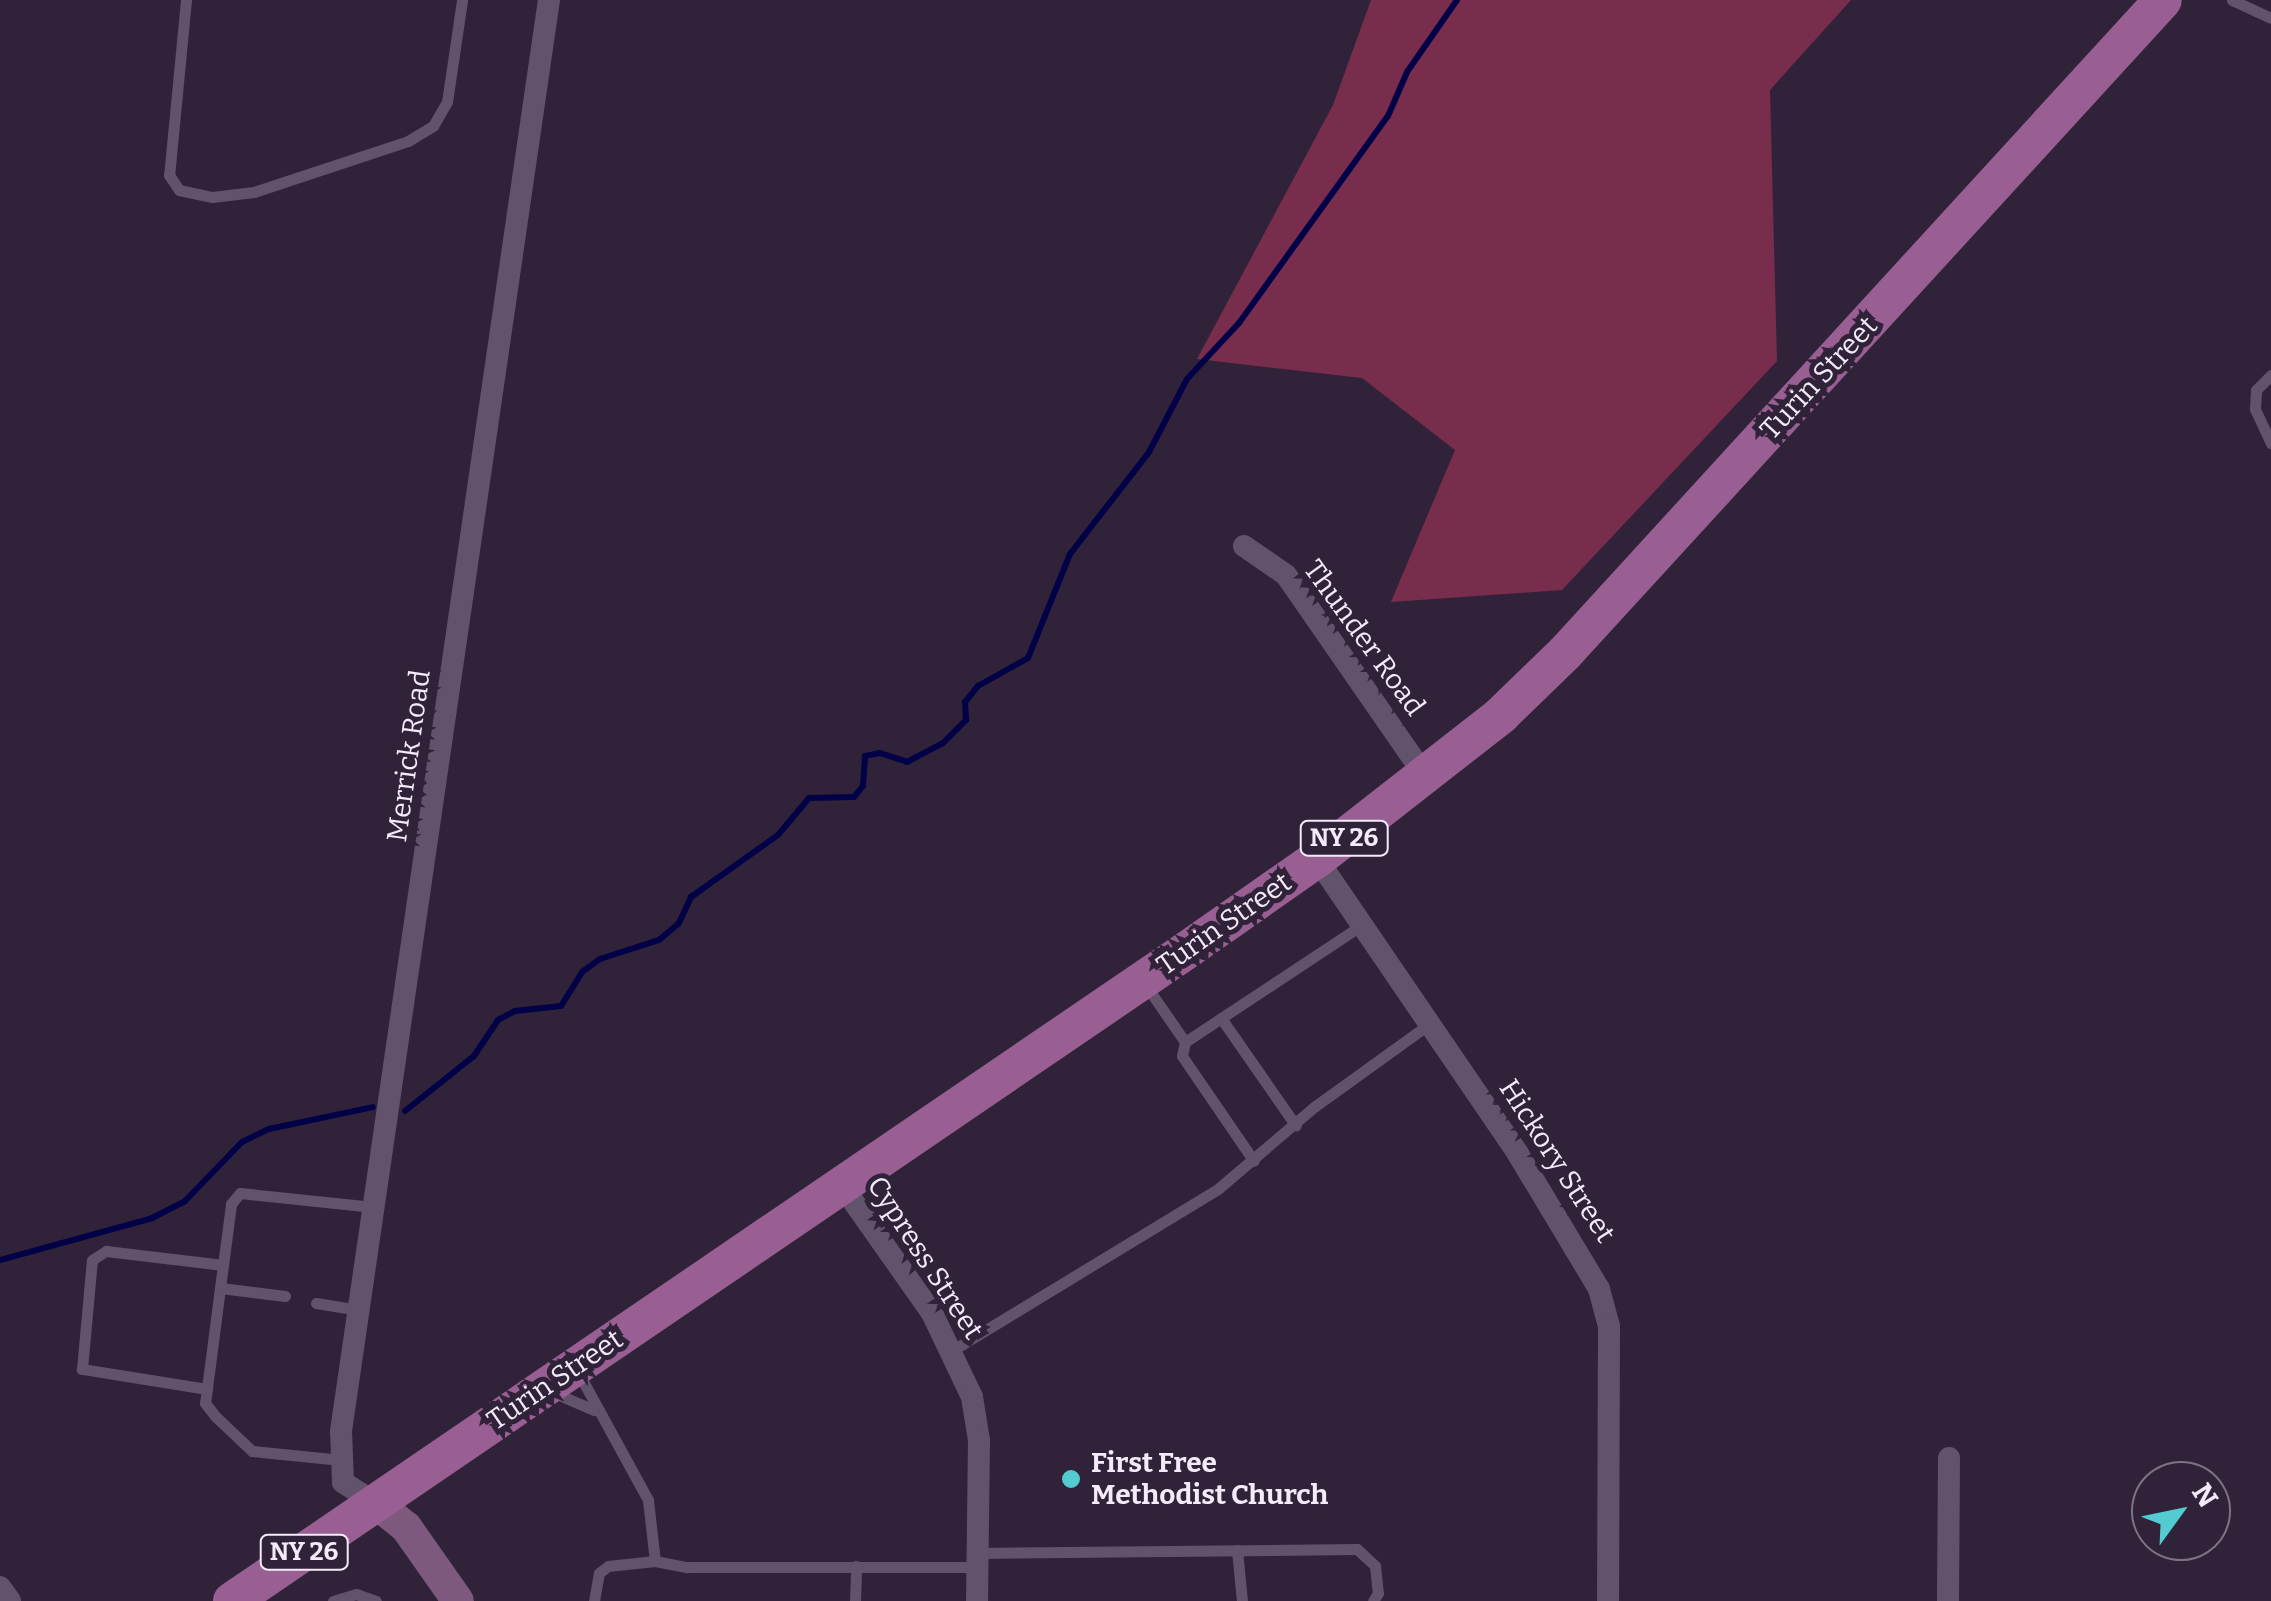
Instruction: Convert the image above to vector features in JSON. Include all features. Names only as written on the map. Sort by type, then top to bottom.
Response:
[{"type":"main road","name":"Turin Street","points":[[232,1601],[1317,859],[1425,776],[1565,653],[2162,0]]},
{"type":"street","name":"Merrick Road","points":[[342,1460],[373,1207],[549,0]]},
{"type":"street","name":"Thunder Road","points":[[1244,546],[1286,575],[1425,776]]},
{"type":"street","name":"Hickory Street","points":[[1317,859],[1584,1256],[1599,1289],[1608,1326],[1608,1601]]},
{"type":"street","name":"Cypress Street","points":[[841,1184],[953,1350],[972,1397],[979,1440],[977,1601]]},
{"type":"street","points":[[1948,1601],[1949,1458]]},
{"type":"street","points":[[342,1460],[342,1482],[406,1527],[458,1601]]},
{"type":"street","points":[[0,1587],[10,1601]]},
{"type":"lane","points":[[186,0],[169,176],[178,190],[212,197],[254,192],[408,141],[433,126],[447,102],[462,0]]},
{"type":"lane","points":[[2232,0],[2271,18]]},
{"type":"lane","points":[[2271,375],[2256,390],[2255,409],[2271,444]]},
{"type":"lane","points":[[1254,1162],[1182,1056],[1185,1042],[1362,925]]},
{"type":"lane","points":[[1142,980],[1185,1042]]},
{"type":"lane","points":[[1221,1018],[1296,1126]]},
{"type":"lane","points":[[953,1350],[1254,1162],[1429,1024]]},
{"type":"lane","points":[[206,1396],[231,1204],[240,1193],[373,1207]]},
{"type":"lane","points":[[223,1265],[106,1251],[92,1260],[82,1369],[206,1396],[252,1451],[342,1460]]},
{"type":"lane","points":[[220,1288],[285,1296]]},
{"type":"lane","points":[[316,1303],[359,1310]]},
{"type":"lane","points":[[577,1365],[594,1410],[648,1500],[655,1561]]},
{"type":"lane","points":[[538,1391],[594,1410]]},
{"type":"lane","points":[[594,1601],[599,1574],[608,1566],[655,1561],[687,1567],[856,1566],[1236,1550],[1357,1549],[1374,1566],[1378,1593],[1373,1601]]},
{"type":"lane","points":[[1236,1550],[1242,1601]]},
{"type":"lane","points":[[855,1601],[856,1566]]},
{"type":"lane","points":[[333,1601],[356,1594],[376,1601]]},
{"type":"shaded area","points":[[1371,0],[1851,0],[1770,90],[1777,361],[1562,590],[1391,602],[1455,450],[1362,378],[1197,359],[1333,105]]},
{"type":"waterway","points":[[405,1111],[474,1056],[498,1020],[515,1011],[561,1006],[582,972],[600,959],[659,940],[679,923],[691,897],[778,835],[809,798],[854,797],[863,786],[865,756],[880,753],[907,762],[943,743],[966,720],[965,702],[978,686],[1028,658],[1070,554],[1149,452],[1187,379],[1239,323],[1388,116],[1407,72],[1457,0]]},
{"type":"waterway","points":[[0,1260],[152,1218],[185,1201],[242,1142],[269,1129],[373,1107]]},
{"type":"place","name":"First Free Methodist Church","points":[[1071,1479]]}]
